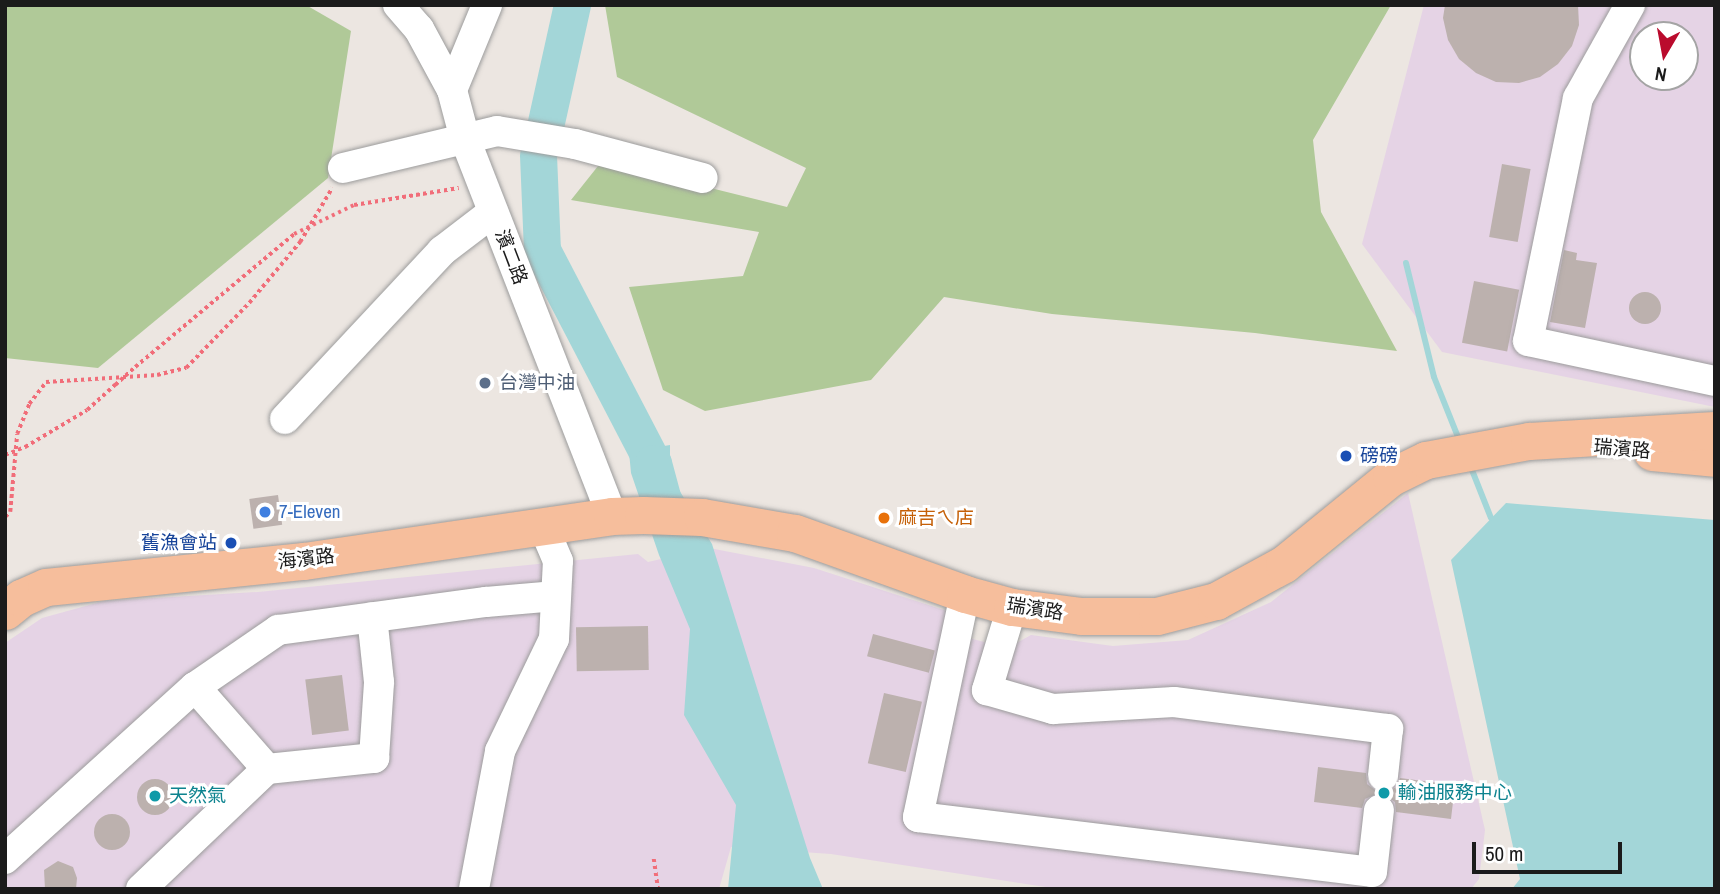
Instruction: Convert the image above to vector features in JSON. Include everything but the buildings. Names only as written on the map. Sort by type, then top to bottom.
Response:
[{"type":"main road","name":"瑞濱路","points":[[628,516],[702,517],[795,533],[965,594],[1012,607],[1081,616],[1157,616],[1216,601],[1284,564],[1391,477],[1426,460],[1512,443],[1715,430]]},
{"type":"main road","name":"瑞濱路","points":[[1512,443],[1715,458]]},
{"type":"main road","name":"海濱路","points":[[11,602],[46,587],[304,561],[628,516]]},
{"type":"street","name":"濱二路","points":[[398,5],[419,29],[452,90],[465,139],[493,212],[628,516]]},
{"type":"street","points":[[452,90],[487,5]]},
{"type":"street","points":[[1630,5],[1578,98],[1528,341],[1715,381]]},
{"type":"street","points":[[343,168],[497,131],[575,144],[703,178]]},
{"type":"street","points":[[285,419],[442,251],[493,212]]},
{"type":"street","points":[[474,889],[500,751],[554,639],[558,561],[543,526]]},
{"type":"street","points":[[965,594],[918,817],[1372,872],[1379,810]]},
{"type":"street","points":[[5,859],[195,687],[278,630],[556,596]]},
{"type":"street","points":[[1012,607],[987,690],[1053,709],[1174,702],[1388,729],[1383,776]]},
{"type":"street","points":[[141,889],[267,769],[374,758],[379,682],[372,617]]},
{"type":"street","points":[[195,687],[267,769]]},
{"type":"path","points":[[5,517],[10,512],[18,435],[29,404],[46,382],[157,375],[186,368],[249,303],[300,242],[343,168]]},
{"type":"path","points":[[5,456],[87,410],[294,234],[354,205],[460,188]]},
{"type":"path","points":[[654,859],[658,889]]},
{"type":"shaded area","points":[[1424,5],[1715,5],[1715,407],[1442,352],[1362,244]]},
{"type":"shaded area","points":[[1408,493],[1485,830],[1479,879],[1471,889],[1059,889],[831,854],[731,847],[719,889],[5,889],[5,643],[42,618],[104,601],[258,592],[638,554],[648,562],[709,548],[814,568],[947,611],[954,634],[1007,648],[1031,635],[1113,646],[1188,640],[1271,602]]},
{"type":"green space","points":[[5,5],[306,5],[351,31],[328,178],[98,368],[5,358]]},
{"type":"green space","points":[[605,5],[1391,5],[1313,140],[1321,212],[1397,351],[1255,333],[1052,314],[944,297],[871,380],[705,411],[663,390],[629,287],[743,276],[759,232],[571,200],[602,161],[787,207],[806,168],[617,77]]},
{"type":"water","points":[[670,445],[670,475],[712,544],[810,858],[823,889],[728,889],[736,805],[684,715],[690,629],[659,555],[631,473],[629,452]]},
{"type":"water","points":[[1506,503],[1715,520],[1715,889],[1512,889],[1520,879],[1451,560]]},
{"type":"waterway","points":[[546,122],[572,5]]},
{"type":"waterway","points":[[538,155],[542,250],[653,463],[662,496]]},
{"type":"waterway","points":[[1406,263],[1434,377],[1460,442]]},
{"type":"waterway","points":[[1470,465],[1491,518]]},
{"type":"place","name":"台灣中油","points":[[485,383]]},
{"type":"place","name":"磅磅","points":[[1346,456]]},
{"type":"place","name":"7-Eleven","points":[[265,512]]},
{"type":"place","name":"麻吉ㄟ店","points":[[884,518]]},
{"type":"place","name":"舊漁會站","points":[[231,543]]},
{"type":"place","name":"輸油服務中心","points":[[1384,793]]},
{"type":"place","name":"天然氣","points":[[155,796]]}]
